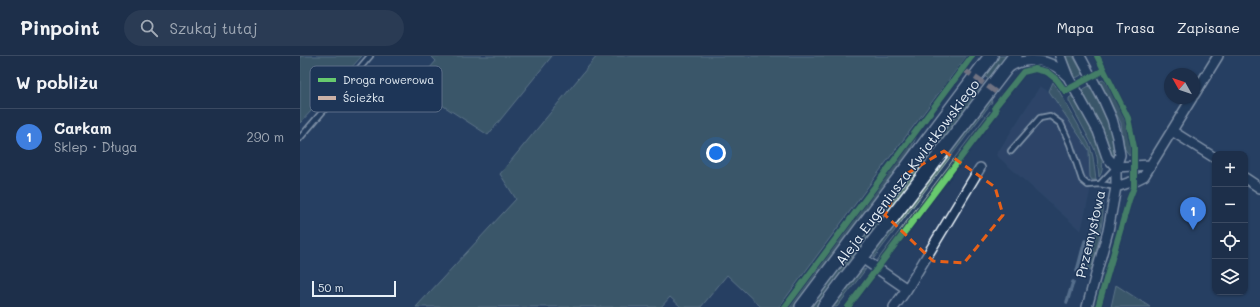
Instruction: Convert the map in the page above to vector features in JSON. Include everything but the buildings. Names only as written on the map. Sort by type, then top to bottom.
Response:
[{"type":"street","name":"Aleja Eugeniusza Kwiatkowskiego","points":[[802,307],[991,56]]},
{"type":"street","name":"Aleja Eugeniusza Kwiatkowskiego","points":[[824,307],[1014,56]]},
{"type":"street","points":[[1060,56],[1068,77],[1098,131],[1107,157],[1116,167],[1150,165]]},
{"type":"street","name":"Przemysłowa","points":[[1080,56],[1104,100],[1112,119],[1120,155],[1116,167],[1116,187],[1108,231],[1087,307]]},
{"type":"street","points":[[1200,85],[1218,56]]},
{"type":"street","points":[[1000,75],[1012,65],[1035,61],[1047,63],[1056,67],[1068,77]]},
{"type":"street","points":[[1116,187],[1144,176],[1188,104]]},
{"type":"street","points":[[1172,130],[1212,156]]},
{"type":"street","points":[[894,307],[980,168]]},
{"type":"street","points":[[1248,180],[1260,188]]},
{"type":"street","points":[[862,258],[906,289]]},
{"type":"lane","points":[[361,66],[370,56]]},
{"type":"lane","points":[[300,138],[322,112]]},
{"type":"lane","points":[[1011,151],[1040,118],[1050,116],[1061,124],[1070,144],[1082,180],[1088,185],[1100,184],[1116,187]]},
{"type":"lane","points":[[1100,184],[1116,167]]},
{"type":"highlighted area","points":[[944,151],[995,187],[1003,215],[964,263],[933,261],[885,215],[903,176]]},
{"type":"shaded area","points":[[1040,86],[1054,95],[1088,149],[1092,164],[1090,192],[1081,231],[996,155]]},
{"type":"green space","points":[[300,56],[362,56],[353,66],[310,66],[310,112],[300,123]]},
{"type":"green space","points":[[431,56],[552,56],[488,135],[442,105],[442,66],[432,66],[436,61]]},
{"type":"green space","points":[[597,56],[967,56],[779,307],[761,307],[727,275],[701,307],[681,307],[670,297],[661,307],[416,307],[516,199],[500,174]]},
{"type":"green space","points":[[999,56],[1007,56],[989,79],[984,76]]},
{"type":"green space","points":[[1064,56],[1073,56],[1083,74],[1076,78]]},
{"type":"green space","points":[[1100,81],[1105,81],[1124,117],[1129,136],[1130,156],[1124,148],[1121,123]]},
{"type":"green space","points":[[1053,82],[1090,146],[1096,180],[1092,180],[1090,177],[1089,150],[1049,91]]},
{"type":"green space","points":[[1089,86],[1107,120],[1113,138],[1115,157],[1113,157],[1104,131],[1082,90]]},
{"type":"green space","points":[[975,87],[981,91],[818,307],[810,307]]},
{"type":"green space","points":[[1072,96],[1099,148],[1102,160],[1102,169],[1099,177],[1097,157],[1094,148],[1069,101],[1069,98]]},
{"type":"green space","points":[[990,98],[992,102],[874,258],[874,251]]},
{"type":"green space","points":[[990,111],[992,113],[878,264],[876,262]]},
{"type":"green space","points":[[916,137],[906,160],[795,307],[790,307]]},
{"type":"green space","points":[[1099,193],[1102,195],[1103,202],[1102,221],[1092,268],[1087,272],[1095,233]]},
{"type":"green space","points":[[866,269],[837,307],[832,307],[860,271]]},
{"type":"green space","points":[[1116,285],[1150,307],[1111,307]]},
{"type":"waterway","points":[[1077,271],[1085,241]]},
{"type":"waterway","points":[[1067,302],[1073,282]]},
{"type":"marked path","points":[[963,69],[1003,97]]},
{"type":"cycle path","points":[[785,307],[972,56]]},
{"type":"cycle path","points":[[848,307],[996,111],[995,107],[1023,72],[1035,69],[1047,72],[1057,80],[1065,91],[1104,70],[1097,56]]},
{"type":"cycle path","points":[[1098,307],[1134,187],[1134,147],[1128,118],[1104,70]]},
{"type":"place","name":"Carkam","points":[[1193,230]]}]
